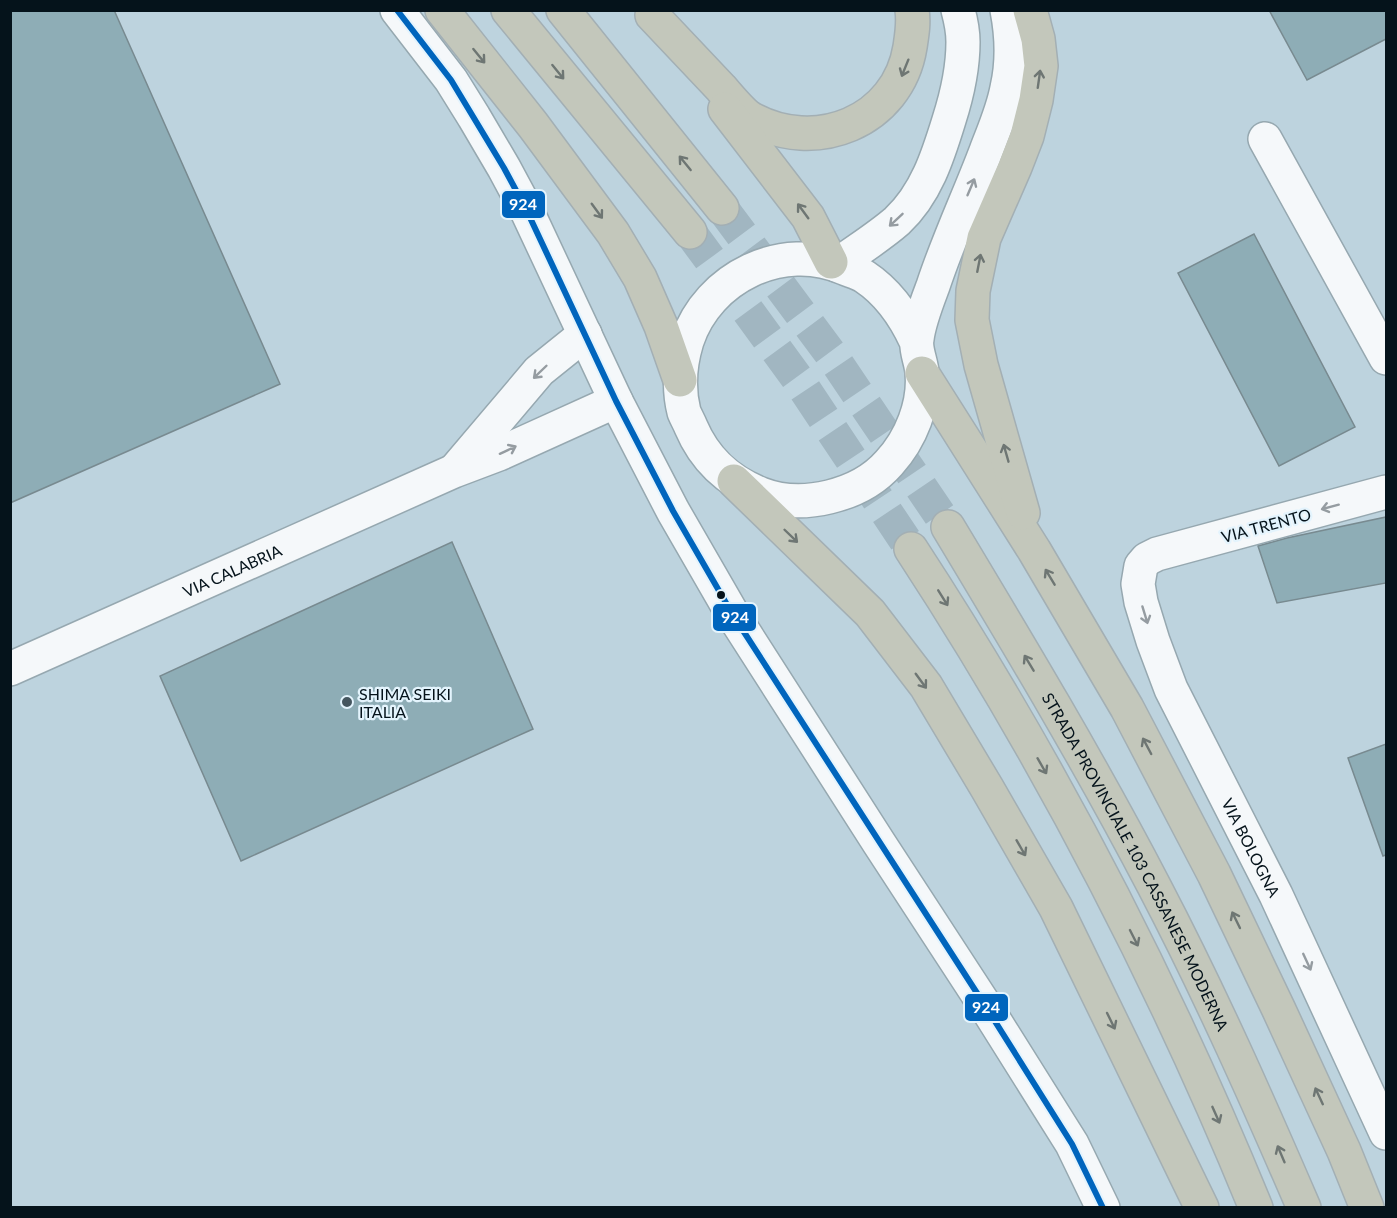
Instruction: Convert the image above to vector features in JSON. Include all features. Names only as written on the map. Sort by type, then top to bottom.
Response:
[{"type":"highway","points":[[442,10],[533,125],[613,233],[640,278],[661,326],[680,380]]},
{"type":"highway","points":[[508,10],[690,232]]},
{"type":"highway","points":[[562,10],[722,208]]},
{"type":"highway","points":[[650,13],[748,117],[775,129],[810,133],[831,131],[858,121],[891,94],[899,82],[908,58],[914,23],[912,10]]},
{"type":"highway","points":[[1030,10],[1038,39],[1041,66],[1036,100],[1016,167],[984,238],[973,291],[972,320],[981,365],[1034,550]]},
{"type":"highway","points":[[650,13],[808,217],[834,264]]},
{"type":"highway","points":[[922,372],[1034,550],[1127,708],[1214,874],[1329,1119],[1367,1208]]},
{"type":"highway","points":[[734,481],[870,613],[926,686],[1056,908],[1202,1208]]},
{"type":"highway","name":"STRADA PROVINCIALE 103 CASSANESE MODERNA","points":[[948,526],[1071,734],[1154,886],[1254,1094],[1304,1208]]},
{"type":"highway","points":[[911,549],[994,681],[1111,892],[1157,984],[1256,1208]]},
{"type":"street","points":[[397,10],[451,80],[498,158],[526,209],[616,401],[673,511],[733,615],[986,1006],[1072,1144],[1103,1208]]},
{"type":"street","points":[[834,264],[896,221],[916,196],[933,169],[955,99],[962,62],[962,25],[958,10]]},
{"type":"street","points":[[916,341],[941,261],[985,154],[1007,89],[1011,56],[1007,10]]},
{"type":"street","points":[[1265,139],[1386,358]]},
{"type":"street","points":[[813,259],[834,264],[863,276],[888,296],[907,321],[916,341],[922,372],[920,406],[908,437],[889,464],[862,485],[831,498],[797,501],[764,495],[734,481],[717,467],[697,442],[684,412],[680,380],[682,359],[691,328],[708,302],[732,280],[761,265],[782,260],[813,259]]},
{"type":"street","name":"VIA CALABRIA","points":[[454,471],[539,371],[585,334]]},
{"type":"street","name":"VIA CALABRIA","points":[[10,669],[616,401]]},
{"type":"street","name":"VIA TRENTO","points":[[1147,560],[1156,554],[1386,492]]},
{"type":"street","name":"VIA BOLOGNA","points":[[1147,560],[1141,566],[1139,573],[1141,602],[1171,689],[1276,896],[1382,1122]]},
{"type":"building","points":[[10,10],[114,10],[280,384],[10,503]]},
{"type":"building","points":[[1269,10],[1386,10],[1386,39],[1307,80]]},
{"type":"building","points":[[1254,234],[1355,427],[1279,466],[1178,273]]},
{"type":"building","points":[[1386,517],[1386,583],[1277,603],[1258,546]]},
{"type":"building","name":"SHIMA SEIKI ITALIA","points":[[452,542],[533,729],[241,861],[160,676]]},
{"type":"building","points":[[1386,744],[1386,855],[1383,856],[1348,758]]},
{"type":"tunnel","points":[[722,208],[830,353],[948,527]]},
{"type":"tunnel","points":[[690,232],[797,378],[911,549]]},
{"type":"transit line","name":"924","points":[[397,10],[451,80],[504,168],[526,209],[616,401],[673,511],[733,615],[1072,1144],[1103,1208]]},
{"type":"place","name":"SHIMA SEIKI ITALIA","points":[[347,702]]}]
